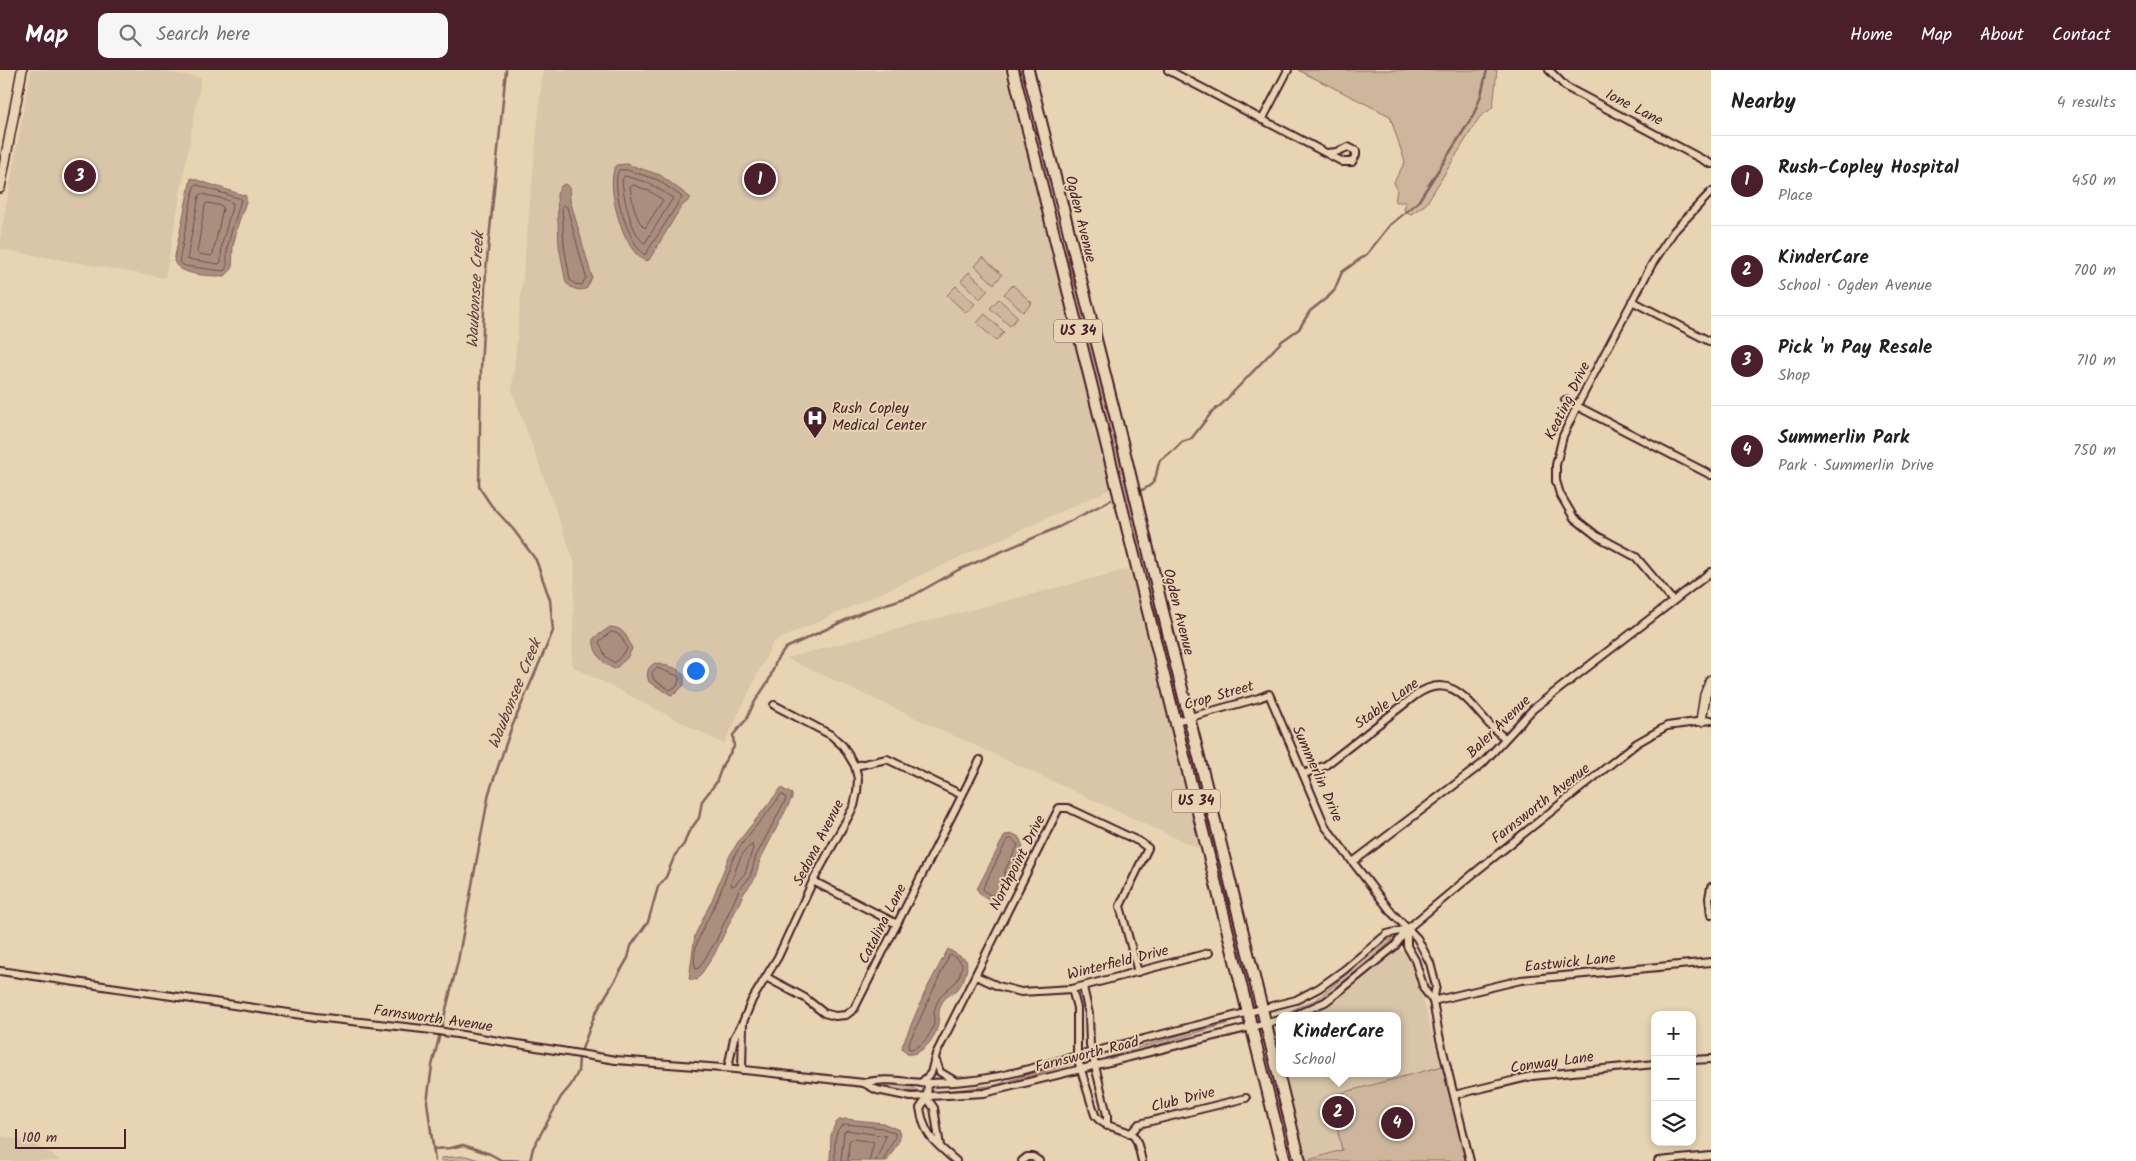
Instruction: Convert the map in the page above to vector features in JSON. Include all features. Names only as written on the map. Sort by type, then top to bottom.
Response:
[{"type":"main road","name":"Ogden Avenue","points":[[1013,70],[1285,1161]]},
{"type":"main road","name":"Ogden Avenue","points":[[1028,70],[1276,1064]]},
{"type":"main road","name":"Ogden Avenue","points":[[1279,1077],[1300,1161]]},
{"type":"street","points":[[0,188],[22,70]]},
{"type":"street","points":[[1168,70],[1327,154]]},
{"type":"street","points":[[1262,120],[1288,70]]},
{"type":"street","name":"Ione Lane","points":[[1549,70],[1566,87],[1711,164]]},
{"type":"street","name":"Keating Drive","points":[[1673,602],[1636,557],[1597,536],[1574,518],[1566,505],[1556,480],[1556,465],[1563,436],[1632,301],[1665,244],[1711,192]]},
{"type":"street","points":[[1632,301],[1711,342]]},
{"type":"street","points":[[1565,400],[1711,475]]},
{"type":"street","name":"Baler Avenue","points":[[1353,862],[1482,764],[1533,710],[1711,572]]},
{"type":"street","points":[[1701,720],[1705,695],[1711,680]]},
{"type":"street","name":"Stable Lane","points":[[1304,774],[1326,765],[1421,692],[1432,687],[1449,688],[1463,695],[1491,727],[1505,738]]},
{"type":"street","name":"Crop Street","points":[[1176,721],[1269,694]]},
{"type":"street","name":"Summerlin Drive","points":[[1269,694],[1325,826],[1392,913],[1417,938],[1430,963],[1436,986],[1433,1001],[1470,1161]]},
{"type":"street","name":"Sedona Avenue","points":[[728,1068],[732,1043],[752,1000],[778,957],[813,881],[854,806],[858,779],[855,766],[843,746],[831,735],[774,705]]},
{"type":"street","name":"Farnsworth Avenue","points":[[1301,1012],[1325,1002],[1337,993],[1395,946],[1407,929],[1479,869],[1637,743],[1667,726],[1711,720]]},
{"type":"street","points":[[855,766],[887,758],[962,795]]},
{"type":"street","name":"Catalina Lane","points":[[766,977],[805,998],[824,1013],[835,1016],[846,1015],[854,1009],[980,760]]},
{"type":"street","name":"Northpoint Drive","points":[[924,1083],[930,1074],[936,1054],[1059,808],[1068,808],[1140,842],[1148,848],[1120,906],[1138,972]]},
{"type":"street","points":[[813,881],[897,924]]},
{"type":"street","points":[[1711,887],[1711,915]]},
{"type":"street","name":"Farnsworth Avenue","points":[[1248,1013],[1263,1010],[1309,994],[1344,970],[1387,934],[1407,929]]},
{"type":"street","name":"Summerlin Drive","points":[[1407,929],[1408,946],[1415,960],[1424,989],[1433,1001]]},
{"type":"street","name":"Winterfield Drive","points":[[976,976],[998,986],[1021,992],[1072,989],[1209,953]]},
{"type":"street","name":"Eastwick Lane","points":[[1433,1001],[1528,980],[1711,962]]},
{"type":"street","name":"Farnsworth Avenue","points":[[0,971],[316,1017],[432,1030],[616,1060],[728,1068],[864,1083],[878,1079],[924,1083]]},
{"type":"street","points":[[1083,987],[1089,1014],[1092,1053],[1107,1115],[1107,1126]]},
{"type":"street","points":[[1072,989],[1077,1008],[1077,1056],[1095,1116],[1107,1126],[1130,1134],[1134,1138],[1142,1161]]},
{"type":"street","name":"Farnsworth Road","points":[[924,1083],[958,1082],[1017,1073],[1248,1013]]},
{"type":"street","points":[[1251,1027],[1276,1021]]},
{"type":"street","name":"Sedona Avenue","points":[[742,1070],[743,1022]]},
{"type":"street","name":"Farnsworth Road","points":[[927,1098],[984,1094],[1251,1027]]},
{"type":"street","points":[[936,1054],[937,1066],[940,1072],[947,1078],[958,1082]]},
{"type":"street","points":[[1696,1060],[1711,1059]]},
{"type":"street","name":"Conway Lane","points":[[1454,1095],[1532,1076],[1651,1064]]},
{"type":"street","name":"Farnsworth Avenue","points":[[864,1083],[876,1090],[910,1097],[927,1098]]},
{"type":"street","points":[[924,1083],[927,1098],[934,1108],[940,1146]]},
{"type":"street","points":[[927,1098],[920,1108],[923,1123],[929,1137],[956,1161]]},
{"type":"street","name":"Club Drive","points":[[1130,1134],[1139,1124],[1246,1098]]},
{"type":"street","points":[[1022,1161],[1027,1157],[1033,1156],[1039,1161]]},
{"type":"street","points":[[1658,1161],[1711,1156]]},
{"type":"shaded area","points":[[31,70],[153,70],[201,78],[165,278],[0,249],[0,239]]},
{"type":"shaded area","name":"Rush Copley Medical Center","points":[[543,70],[1004,70],[1022,125],[1113,488],[773,642],[724,744],[572,666],[575,563],[512,390]]},
{"type":"shaded area","points":[[1298,70],[1497,70],[1492,108],[1479,118],[1426,204],[1411,214],[1404,210],[1406,202],[1395,202],[1397,190],[1394,182],[1405,162],[1390,116]]},
{"type":"shaded area","points":[[1060,234],[1081,304],[1166,647],[1145,579]]},
{"type":"shaded area","points":[[983,257],[1002,275],[994,284],[975,266]]},
{"type":"shaded area","points":[[969,272],[988,290],[980,299],[961,281]]},
{"type":"shaded area","points":[[1013,285],[1032,303],[1023,312],[1004,294]]},
{"type":"shaded area","points":[[956,286],[975,304],[966,313],[947,295]]},
{"type":"shaded area","points":[[999,299],[1018,317],[1010,326],[990,308]]},
{"type":"shaded area","points":[[985,314],[1004,332],[996,341],[977,323]]},
{"type":"shaded area","points":[[1133,568],[1204,851],[786,658]]},
{"type":"shaded area","points":[[1198,791],[1212,833],[1238,936],[1213,853]]},
{"type":"shaded area","points":[[1395,938],[1335,990],[1316,1002],[1292,1012],[1292,1010],[1317,999],[1384,942]]},
{"type":"shaded area","points":[[1398,950],[1409,954],[1413,962],[1441,1067],[1330,1095],[1343,1150],[1305,1160],[1284,1077],[1401,1077],[1401,1012],[1313,1012],[1336,1001]]},
{"type":"shaded area","points":[[1229,1023],[1131,1053],[1105,1058],[1187,1033]]},
{"type":"shaded area","points":[[1070,1064],[995,1087],[945,1091],[996,1085],[1060,1065]]},
{"type":"shaded area","points":[[1443,1066],[1468,1161],[1305,1161],[1342,1150],[1330,1096]]},
{"type":"shaded area","points":[[879,1083],[912,1087],[920,1092],[879,1089],[877,1086]]},
{"type":"shaded area","points":[[0,1136],[31,1143],[47,1151],[60,1161],[0,1161]]},
{"type":"shaded area","points":[[466,1156],[482,1161],[441,1161],[441,1158]]},
{"type":"water","points":[[627,164],[660,175],[691,198],[681,207],[649,260],[646,261],[638,256],[630,246],[618,218],[614,202],[613,175],[616,165]]},
{"type":"water","points":[[191,178],[246,196],[246,202],[233,246],[232,269],[225,276],[196,274],[182,270],[174,261]]},
{"type":"water","points":[[564,184],[569,186],[570,200],[592,277],[587,288],[582,290],[573,288],[566,283],[559,246],[557,194]]},
{"type":"water","points":[[610,627],[615,627],[622,631],[629,640],[632,649],[627,658],[615,669],[599,657],[594,643],[594,638]]},
{"type":"water","points":[[655,663],[675,668],[684,675],[684,685],[676,693],[671,695],[649,682],[648,671]]},
{"type":"water","points":[[781,788],[792,794],[792,798],[761,858],[754,880],[744,893],[714,955],[697,980],[689,979],[695,935],[712,900],[729,857],[738,842]]},
{"type":"water","points":[[1013,834],[1019,837],[1023,847],[1011,868],[1004,893],[998,900],[988,900],[977,889],[1005,835]]},
{"type":"water","points":[[948,949],[966,960],[967,967],[964,979],[958,989],[946,997],[941,1004],[937,1029],[931,1040],[918,1052],[907,1054],[902,1048],[903,1044],[925,992]]},
{"type":"water","points":[[839,1120],[883,1123],[899,1130],[900,1139],[887,1161],[830,1161],[831,1135],[835,1124]]},
{"type":"waterway","name":"Waubonsee Creek","points":[[435,1161],[427,1102],[432,1066],[458,961],[489,793],[511,729],[553,631],[550,600],[536,560],[513,529],[491,505],[479,487],[481,369],[486,270],[506,70]]},
{"type":"waterway","points":[[1142,490],[1152,484],[1156,478],[1160,460],[1182,442],[1191,439],[1212,412],[1282,341],[1299,329],[1310,311],[1334,291],[1342,272],[1367,254],[1390,225],[1418,202],[1473,116],[1481,95],[1487,70]]},
{"type":"waterway","points":[[530,1161],[533,1148],[561,1097],[571,1085],[578,1072],[579,1057],[595,1014],[628,958],[631,946],[648,922],[658,887],[666,877],[675,855],[684,844],[688,833],[699,818],[702,801],[716,783],[723,764],[734,747],[733,735],[746,720],[754,703],[769,680],[777,659],[786,648],[865,611],[914,595],[958,570],[1059,527],[1111,500]]},
{"type":"waterway","points":[[433,1149],[463,1145],[490,1154],[501,1160],[530,1161]]},
{"type":"place","name":"Pick 'n Pay Resale","points":[[80,176]]},
{"type":"place","name":"Rush-Copley Hospital","points":[[760,179]]},
{"type":"place","name":"Rush Copley Medical Center","points":[[815,439]]},
{"type":"place","name":"KinderCare","points":[[1338,1112]]},
{"type":"place","name":"Summerlin Park","points":[[1397,1123]]}]
